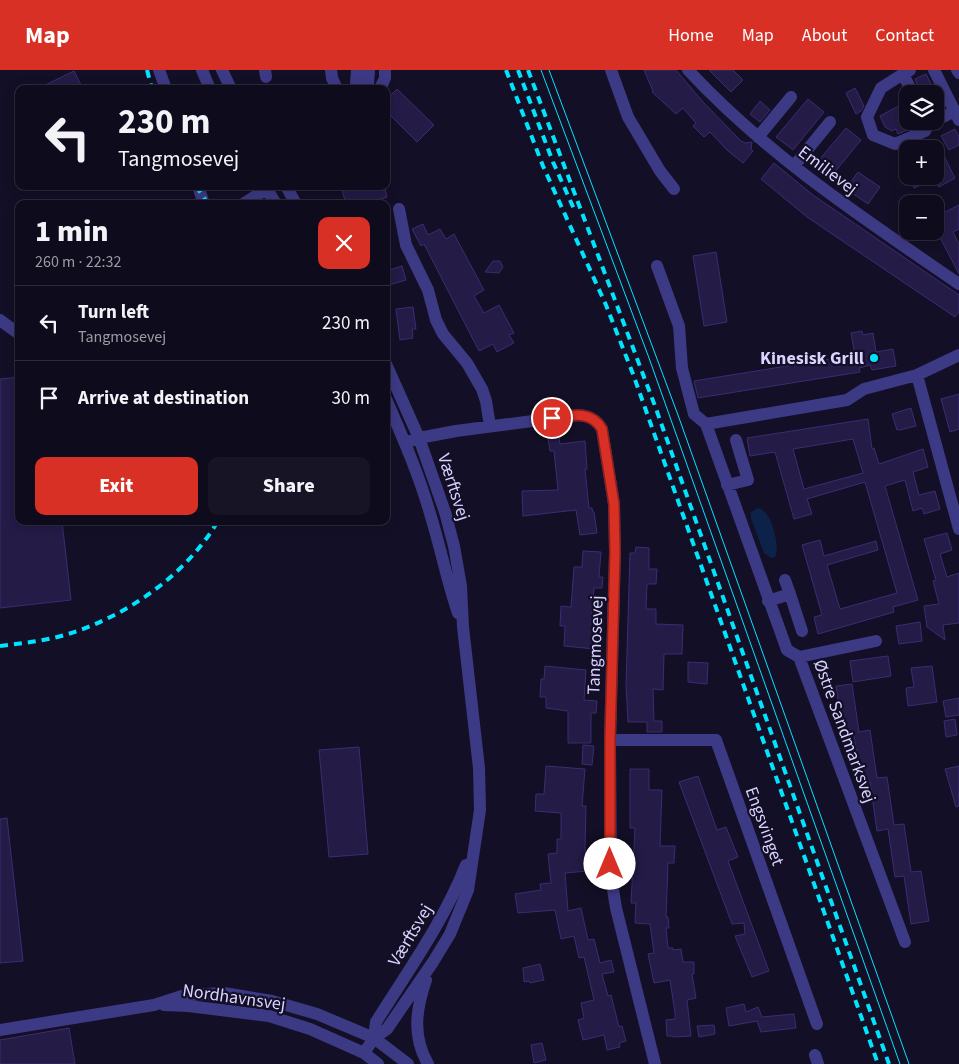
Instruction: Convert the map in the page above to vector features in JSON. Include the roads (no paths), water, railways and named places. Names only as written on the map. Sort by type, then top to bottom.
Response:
[{"type":"street","points":[[159,70],[165,85]]},
{"type":"street","points":[[202,70],[208,85]]},
{"type":"street","points":[[222,70],[229,85]]},
{"type":"street","points":[[331,70],[335,85]]},
{"type":"street","points":[[356,85],[357,70]]},
{"type":"street","points":[[368,85],[369,70]]},
{"type":"street","points":[[382,85],[385,78],[385,70]]},
{"type":"street","points":[[611,70],[628,117],[660,171],[674,189]]},
{"type":"street","name":"Emilievej","points":[[688,70],[718,102],[828,194],[959,284]]},
{"type":"street","points":[[934,70],[957,115],[944,118]]},
{"type":"street","points":[[911,85],[907,72],[881,88],[867,117],[873,135],[895,144],[926,130]]},
{"type":"street","points":[[758,137],[791,97]]},
{"type":"street","points":[[794,166],[830,122]]},
{"type":"street","points":[[249,200],[264,190]]},
{"type":"street","points":[[398,208],[406,245],[428,290],[436,320],[443,334],[467,363],[482,390],[486,401],[490,426]]},
{"type":"street","name":"Østre Sandmarksvej","points":[[657,266],[679,326],[682,368],[694,414],[706,424],[768,601],[787,650],[799,657],[905,942]]},
{"type":"street","points":[[1,324],[15,332]]},
{"type":"street","points":[[706,424],[847,400],[864,389],[917,375],[959,355]]},
{"type":"street","name":"Værftsvej","points":[[364,1053],[374,1038],[387,1030],[450,934],[468,890],[480,810],[479,768],[463,627],[461,586],[454,546],[445,512],[419,438],[390,373]]},
{"type":"street","points":[[917,375],[959,529]]},
{"type":"street","name":"Værftsvej","points":[[390,408],[405,443],[431,517],[450,588],[463,627]]},
{"type":"street","name":"Tangmosevej","points":[[405,443],[419,438],[490,426],[578,415],[597,420],[602,429],[614,504],[615,552],[610,740],[610,877],[655,1064]]},
{"type":"street","points":[[727,486],[748,480],[736,440]]},
{"type":"street","points":[[785,580],[802,631]]},
{"type":"street","points":[[768,601],[790,594]]},
{"type":"street","points":[[799,657],[876,641]]},
{"type":"street","name":"Engsvinget","points":[[610,740],[716,740],[817,1024]]},
{"type":"street","name":"Værftsvej","points":[[374,1038],[376,1022],[441,919],[457,888],[473,848]]},
{"type":"street","name":"Værftsvej","points":[[428,1064],[417,1032],[419,1001],[433,962]]},
{"type":"street","name":"Nordhavnsvej","points":[[0,1030],[154,1005],[185,995],[224,993],[272,1001],[317,1014],[374,1038]]},
{"type":"street","name":"Nordhavnsvej","points":[[154,1005],[188,1006],[269,1016],[310,1029],[364,1053]]},
{"type":"street","points":[[374,1038],[408,1064]]},
{"type":"street","points":[[364,1053],[378,1064]]},
{"type":"water","points":[[758,508],[765,512],[773,527],[777,547],[775,557],[771,558],[764,553],[751,519],[751,512]]},
{"type":"tram line","points":[[541,70],[649,358],[900,1064]]},
{"type":"tram line","points":[[549,70],[678,415],[909,1064]]},
{"type":"railway","points":[[147,70],[151,85]]},
{"type":"railway","points":[[506,70],[543,166],[606,305],[633,374],[878,1064]]},
{"type":"railway","points":[[518,70],[553,162],[574,209]]},
{"type":"railway","points":[[528,70],[655,406],[889,1064]]},
{"type":"railway","points":[[199,190],[205,200]]},
{"type":"railway","points":[[0,646],[43,640],[68,634],[90,626],[133,605],[172,576],[205,541],[215,525]]},
{"type":"place","name":"Kinesisk Grill","points":[[874,358]]}]
